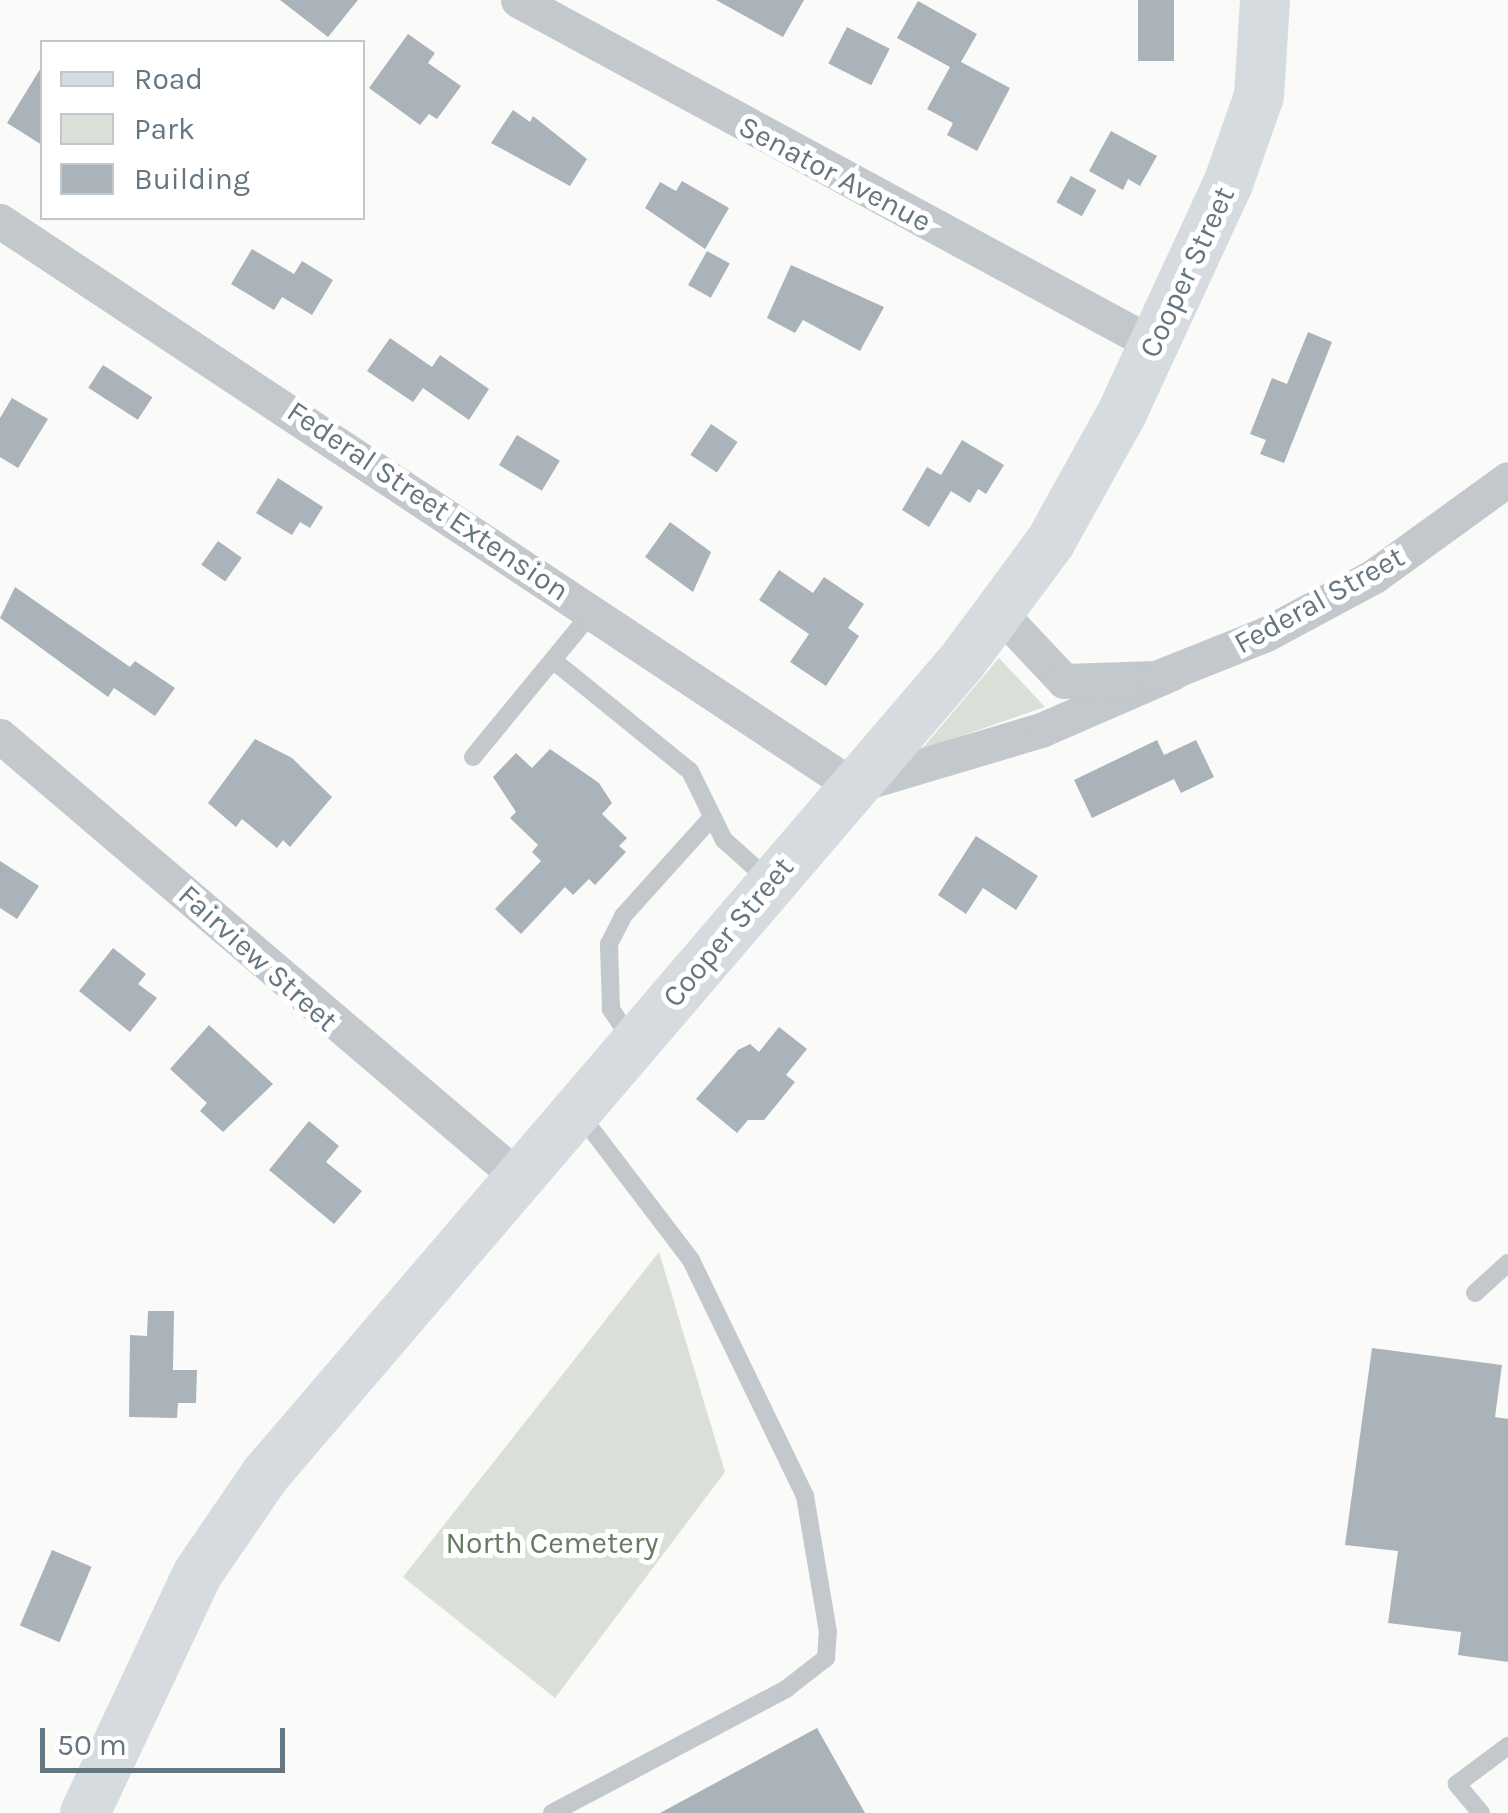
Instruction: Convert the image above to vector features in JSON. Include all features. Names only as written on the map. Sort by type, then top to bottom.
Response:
[{"type":"street","name":"Senator Avenue","points":[[518,0],[1154,344]]},
{"type":"street","name":"Cooper Street","points":[[85,1813],[219,1539],[305,1422],[1000,613],[1087,480],[1154,344],[1247,137],[1266,54],[1265,0]]},
{"type":"street","name":"Federal Street Extension","points":[[0,221],[854,786]]},
{"type":"street","name":"Federal Street","points":[[854,786],[1042,730],[1172,673],[1374,576],[1508,479]]},
{"type":"street","name":"Federal Street","points":[[1000,613],[1064,681],[1113,685],[1172,673]]},
{"type":"street","name":"Fairview Street","points":[[0,736],[518,1178]]},
{"type":"lane","points":[[473,756],[593,611]]},
{"type":"lane","points":[[554,661],[663,745],[690,772],[724,840],[770,882]]},
{"type":"lane","points":[[634,1043],[612,1009],[608,944],[623,916],[712,817]]},
{"type":"lane","points":[[552,1813],[786,1689],[826,1658],[828,1632],[805,1496],[692,1260],[576,1109]]},
{"type":"lane","points":[[1475,1293],[1508,1262]]},
{"type":"lane","points":[[1481,1813],[1457,1784],[1508,1746]]},
{"type":"green space","points":[[999,658],[1045,707],[921,750]]},
{"type":"green space","name":"North Cemetery","points":[[659,1252],[725,1472],[555,1698],[403,1577]]},
{"type":"building","points":[[280,0],[358,0],[328,37]]},
{"type":"building","points":[[716,0],[804,0],[783,37]]},
{"type":"building","points":[[1138,0],[1174,0],[1174,61],[1138,61]]},
{"type":"building","points":[[918,1],[977,34],[961,62],[1010,88],[977,151],[947,135],[953,123],[927,109],[950,67],[897,38]]},
{"type":"building","points":[[847,27],[890,49],[871,85],[828,64]]},
{"type":"building","points":[[408,34],[435,53],[428,63],[461,86],[437,119],[429,114],[420,125],[369,88]]},
{"type":"building","points":[[40,69],[40,144],[7,123]]},
{"type":"building","points":[[513,110],[530,122],[533,116],[587,159],[570,186],[491,143]]},
{"type":"building","points":[[1111,131],[1157,156],[1140,186],[1128,179],[1123,190],[1089,171]]},
{"type":"building","points":[[1071,176],[1096,190],[1082,216],[1056,202]]},
{"type":"building","points":[[682,181],[729,208],[705,249],[645,208],[660,182],[676,191]]},
{"type":"building","points":[[252,249],[294,274],[302,261],[333,280],[312,315],[282,297],[274,310],[231,284]]},
{"type":"building","points":[[707,251],[730,264],[711,298],[688,285]]},
{"type":"building","points":[[791,265],[884,307],[860,351],[803,320],[795,333],[767,318]]},
{"type":"building","points":[[1308,332],[1332,342],[1284,463],[1260,454],[1266,440],[1250,434],[1272,378],[1287,384]]},
{"type":"building","points":[[390,338],[432,367],[440,355],[489,389],[469,420],[423,388],[413,402],[367,371]]},
{"type":"building","points":[[103,365],[152,397],[138,420],[88,388]]},
{"type":"building","points":[[12,398],[48,419],[18,468],[0,457],[0,418]]},
{"type":"building","points":[[711,424],[738,442],[717,473],[690,455]]},
{"type":"building","points":[[517,435],[560,461],[542,491],[499,465]]},
{"type":"building","points":[[962,440],[1004,465],[986,494],[978,489],[970,503],[951,491],[929,527],[902,510],[927,467],[941,475]]},
{"type":"building","points":[[278,478],[323,507],[310,528],[300,522],[292,535],[256,513]]},
{"type":"building","points":[[670,522],[711,552],[693,592],[645,557]]},
{"type":"building","points":[[218,541],[242,558],[225,581],[201,565]]},
{"type":"building","points":[[779,570],[813,593],[824,577],[864,604],[848,628],[859,636],[826,686],[790,662],[809,634],[759,600]]},
{"type":"building","points":[[15,587],[130,667],[135,661],[175,688],[155,716],[114,688],[108,697],[0,618]]},
{"type":"building","points":[[255,739],[292,758],[332,797],[290,847],[283,840],[277,848],[242,819],[236,827],[208,803]]},
{"type":"building","points":[[1157,740],[1164,755],[1196,740],[1214,777],[1181,793],[1174,779],[1092,818],[1074,780]]},
{"type":"building","points":[[550,749],[599,783],[612,803],[602,814],[627,838],[619,846],[626,852],[595,885],[589,879],[573,895],[565,887],[521,934],[495,909],[541,861],[532,852],[538,845],[510,818],[516,812],[493,777],[516,753],[532,768]]},
{"type":"building","points":[[976,836],[1038,876],[1016,910],[983,888],[966,914],[938,895]]},
{"type":"building","points":[[0,861],[39,886],[17,919],[0,908]]},
{"type":"building","points":[[113,948],[146,974],[138,984],[157,998],[130,1032],[79,991]]},
{"type":"building","points":[[209,1025],[273,1084],[223,1132],[200,1111],[207,1103],[170,1069]]},
{"type":"building","points":[[779,1027],[807,1049],[786,1075],[795,1082],[764,1120],[748,1120],[737,1133],[696,1099],[738,1050],[750,1044],[759,1052]]},
{"type":"building","points":[[309,1121],[339,1146],[326,1162],[362,1191],[334,1224],[269,1170]]},
{"type":"building","points":[[148,1311],[174,1311],[173,1370],[197,1370],[196,1403],[178,1403],[177,1418],[129,1417],[130,1335],[147,1336]]},
{"type":"building","points":[[1372,1348],[1502,1365],[1495,1417],[1508,1419],[1508,1662],[1458,1655],[1461,1632],[1388,1623],[1398,1551],[1345,1545]]},
{"type":"building","points":[[52,1550],[92,1567],[60,1642],[20,1625]]},
{"type":"building","points":[[817,1728],[865,1813],[660,1813]]}]
